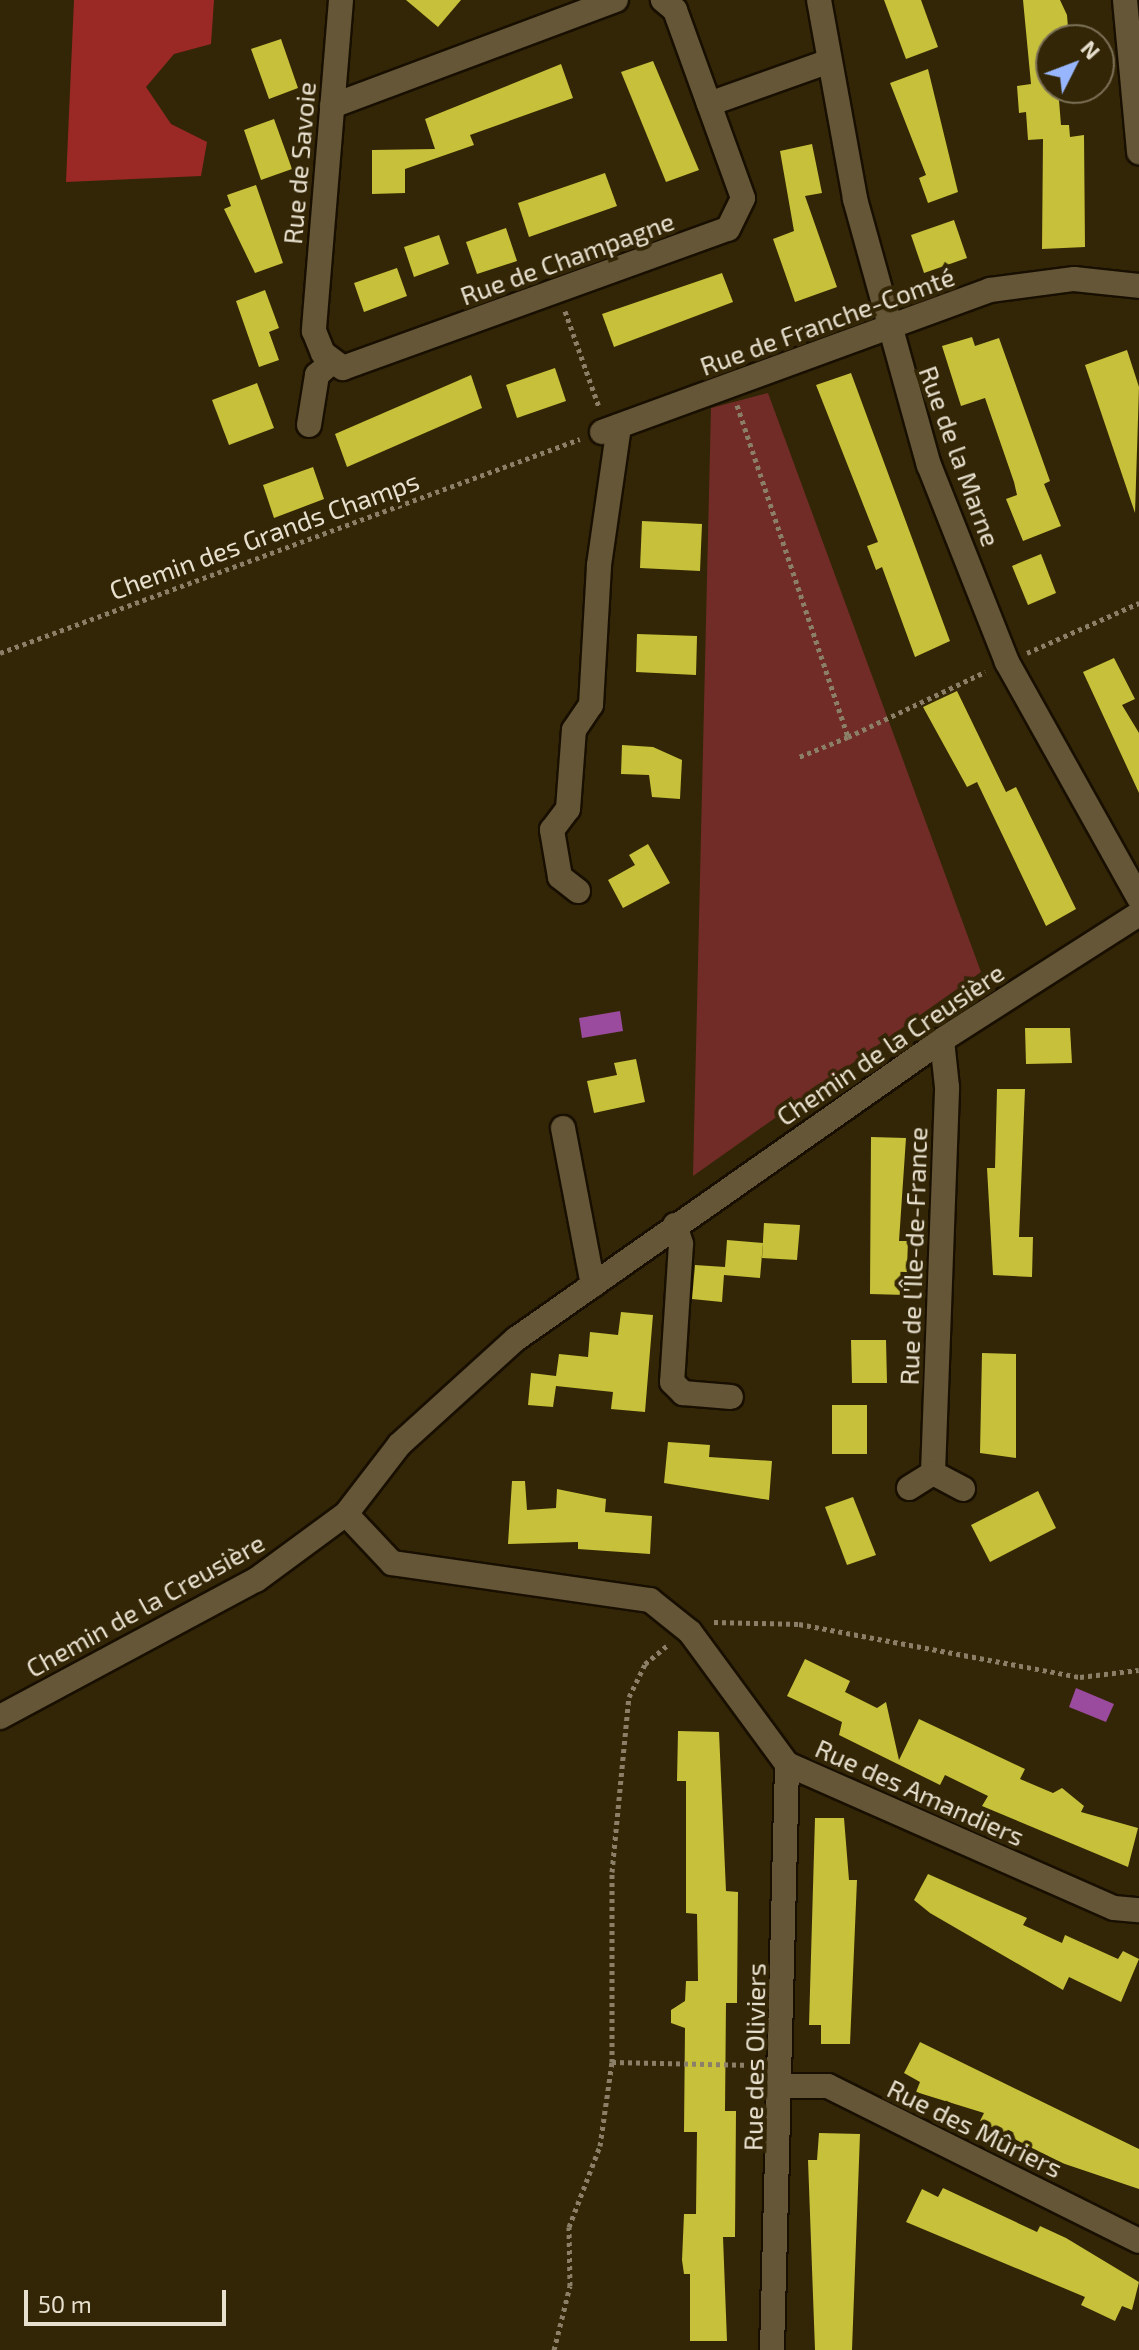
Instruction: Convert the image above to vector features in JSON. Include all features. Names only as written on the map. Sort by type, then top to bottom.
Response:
[{"type":"street","name":"Rue de Savoie","points":[[333,361],[314,331],[341,0]]},
{"type":"street","points":[[332,106],[616,0]]},
{"type":"street","name":"Rue de Champagne","points":[[333,361],[343,368],[728,229],[740,216],[743,198],[675,10],[663,0]]},
{"type":"street","name":"Rue de la Marne","points":[[819,0],[887,329],[929,465],[1007,662],[1139,898]]},
{"type":"street","points":[[1125,0],[1139,145]]},
{"type":"street","points":[[709,104],[830,61]]},
{"type":"street","name":"Rue de Franche-Comté","points":[[610,429],[990,290],[1074,279],[1139,286]]},
{"type":"street","points":[[309,425],[317,375],[333,361]]},
{"type":"street","points":[[578,891],[560,877],[552,830],[568,809],[574,730],[591,705],[610,429]]},
{"type":"street","name":"Chemin de la Creusière","points":[[0,1717],[256,1580],[346,1514],[390,1456],[458,1387],[593,1285],[942,1040],[1139,914]]},
{"type":"street","name":"Rue de l'Île-de-France","points":[[933,1473],[947,1087],[942,1040]]},
{"type":"street","points":[[563,1128],[593,1285]]},
{"type":"street","points":[[675,1225],[681,1244],[672,1382],[683,1393],[731,1397]]},
{"type":"street","points":[[909,1488],[933,1473],[963,1489]]},
{"type":"street","name":"Rue des Amandiers","points":[[346,1514],[392,1563],[650,1600],[787,1764],[1114,1908],[1139,1910]]},
{"type":"street","name":"Rue des Oliviers","points":[[772,2350],[782,2076],[787,1764]]},
{"type":"street","name":"Rue des Mûriers","points":[[782,2076],[828,2086],[1139,2241]]},
{"type":"path","points":[[558,291],[610,429]]},
{"type":"path","points":[[731,385],[848,737],[799,757]]},
{"type":"path","name":"Chemin des Grands Champs","points":[[0,653],[540,452],[610,429]]},
{"type":"path","points":[[554,2350],[570,2286],[569,2227],[600,2146],[612,2062],[612,1872],[629,1697],[645,1664],[682,1636],[719,1620],[799,1624],[1080,1677],[1139,1670]]},
{"type":"path","points":[[664,1631],[682,1636]]},
{"type":"path","points":[[612,2062],[782,2076]]},
{"type":"shaded area","points":[[74,0],[214,0],[211,44],[174,54],[146,87],[171,124],[207,142],[201,176],[66,182]]},
{"type":"shaded area","points":[[768,393],[981,972],[693,1176],[711,408]]},
{"type":"shaded area","points":[[620,1011],[623,1031],[582,1038],[579,1018]]},
{"type":"shaded area","points":[[1076,1688],[1114,1704],[1106,1722],[1069,1707]]},
{"type":"building","points":[[406,0],[461,0],[438,27]]},
{"type":"building","points":[[884,0],[921,0],[938,47],[906,59]]},
{"type":"building","points":[[1023,0],[1060,0],[1068,24],[1035,24],[1035,104],[1059,104],[1061,125],[1069,125],[1070,137],[1084,135],[1085,247],[1042,249],[1043,139],[1028,140],[1026,112],[1019,113],[1017,86],[1031,84]]},
{"type":"building","points":[[281,39],[298,88],[269,99],[251,49]]},
{"type":"building","points":[[653,61],[699,170],[666,182],[621,72]]},
{"type":"building","points":[[561,64],[573,98],[470,135],[474,145],[405,169],[405,193],[372,194],[372,150],[435,149],[425,119]]},
{"type":"building","points":[[928,69],[958,192],[928,203],[919,178],[926,175],[890,83]]},
{"type":"building","points":[[274,119],[292,169],[261,180],[244,130]]},
{"type":"building","points":[[812,144],[822,193],[805,196],[837,287],[795,302],[773,239],[794,231],[780,151]]},
{"type":"building","points":[[605,173],[617,206],[529,237],[518,203]]},
{"type":"building","points":[[256,185],[283,263],[255,273],[224,209],[231,206],[227,195]]},
{"type":"building","points":[[954,220],[967,258],[924,273],[911,235]]},
{"type":"building","points":[[506,228],[517,261],[477,274],[466,242]]},
{"type":"building","points":[[439,235],[449,264],[414,277],[404,247]]},
{"type":"building","points":[[397,268],[407,296],[364,312],[354,283]]},
{"type":"building","points":[[722,273],[733,302],[614,347],[602,314]]},
{"type":"building","points":[[265,290],[279,328],[269,332],[279,360],[259,367],[236,301]]},
{"type":"building","points":[[972,337],[975,346],[999,338],[1050,481],[1044,484],[1061,526],[1023,541],[1006,499],[1017,495],[1014,482],[985,398],[961,406],[942,346]]},
{"type":"building","points":[[1127,350],[1139,387],[1135,513],[1085,365]]},
{"type":"building","points":[[555,368],[566,401],[517,418],[506,385]]},
{"type":"building","points":[[851,373],[950,641],[915,657],[882,567],[876,570],[867,546],[878,542],[816,385]]},
{"type":"building","points":[[471,375],[482,408],[347,467],[335,434]]},
{"type":"building","points":[[257,383],[274,428],[229,445],[212,400]]},
{"type":"building","points":[[313,467],[324,499],[274,518],[263,485]]},
{"type":"building","points":[[642,521],[702,524],[700,571],[640,568]]},
{"type":"building","points":[[1041,554],[1056,593],[1028,605],[1012,566]]},
{"type":"building","points":[[637,634],[697,636],[696,675],[636,672]]},
{"type":"building","points":[[1114,658],[1135,699],[1122,705],[1139,733],[1139,793],[1083,672]]},
{"type":"building","points":[[957,691],[1006,792],[1016,787],[1076,909],[1046,926],[977,782],[967,787],[923,707]]},
{"type":"building","points":[[622,745],[653,747],[682,760],[680,799],[652,797],[649,775],[621,774]]},
{"type":"building","points":[[648,844],[670,883],[623,908],[608,880],[635,865],[629,855]]},
{"type":"building","points":[[1025,1028],[1070,1028],[1072,1063],[1026,1064]]},
{"type":"building","points":[[636,1059],[645,1102],[594,1113],[587,1081],[617,1075],[614,1063]]},
{"type":"building","points":[[997,1089],[1025,1089],[1019,1237],[1033,1237],[1032,1277],[993,1275],[987,1168],[995,1168]]},
{"type":"building","points":[[871,1137],[906,1138],[899,1241],[908,1241],[906,1295],[870,1294]]},
{"type":"building","points":[[764,1223],[800,1225],[797,1260],[762,1258]]},
{"type":"building","points":[[727,1240],[763,1243],[760,1278],[724,1275],[722,1302],[692,1299],[695,1265],[725,1267]]},
{"type":"building","points":[[621,1312],[653,1315],[645,1412],[611,1409],[613,1392],[556,1386],[553,1407],[528,1405],[531,1373],[556,1376],[559,1354],[588,1357],[590,1332],[618,1335]]},
{"type":"building","points":[[851,1340],[886,1340],[887,1383],[852,1383]]},
{"type":"building","points":[[982,1353],[1016,1354],[1016,1458],[980,1453]]},
{"type":"building","points":[[832,1405],[867,1405],[867,1454],[832,1454]]},
{"type":"building","points":[[668,1442],[710,1445],[709,1457],[772,1461],[769,1500],[664,1483]]},
{"type":"building","points":[[512,1481],[525,1481],[527,1510],[556,1508],[557,1489],[606,1499],[605,1512],[652,1516],[650,1554],[578,1549],[578,1542],[508,1544]]},
{"type":"building","points":[[1038,1491],[1056,1528],[990,1562],[971,1525]]},
{"type":"building","points":[[853,1497],[876,1555],[847,1565],[825,1507]]},
{"type":"building","points":[[805,1659],[850,1681],[845,1692],[877,1708],[886,1702],[899,1760],[919,1719],[1025,1769],[1020,1779],[1053,1793],[1062,1788],[1084,1806],[1081,1812],[1138,1828],[1128,1867],[982,1806],[988,1796],[945,1775],[940,1785],[839,1735],[842,1722],[787,1696]]},
{"type":"building","points":[[678,1731],[719,1732],[726,1891],[738,1892],[737,2003],[726,2003],[725,2111],[736,2111],[735,2237],[723,2237],[727,2341],[690,2341],[690,2274],[684,2274],[682,2260],[684,2214],[696,2214],[697,2132],[684,2132],[685,2028],[671,2023],[671,2010],[685,2001],[686,1981],[698,1981],[697,1914],[686,1913],[686,1781],[677,1781]]},
{"type":"building","points":[[815,1818],[844,1818],[849,1880],[857,1880],[850,2044],[821,2044],[821,2025],[809,2025]]},
{"type":"building","points":[[928,1874],[1027,1918],[1023,1925],[1062,1943],[1065,1935],[1118,1959],[1123,1951],[1139,1959],[1121,2002],[1069,1977],[1063,1990],[930,1913],[914,1900]]},
{"type":"building","points":[[920,2042],[1139,2149],[1139,2189],[1059,2162],[980,2121],[984,2113],[916,2092],[920,2082],[904,2073]]},
{"type":"building","points":[[819,2133],[860,2134],[852,2350],[815,2350],[808,2160],[817,2160]]},
{"type":"building","points":[[943,2188],[1037,2232],[1040,2226],[1066,2238],[1139,2282],[1132,2310],[1122,2306],[1115,2321],[1081,2305],[1085,2297],[906,2222],[922,2189],[938,2197]]}]
